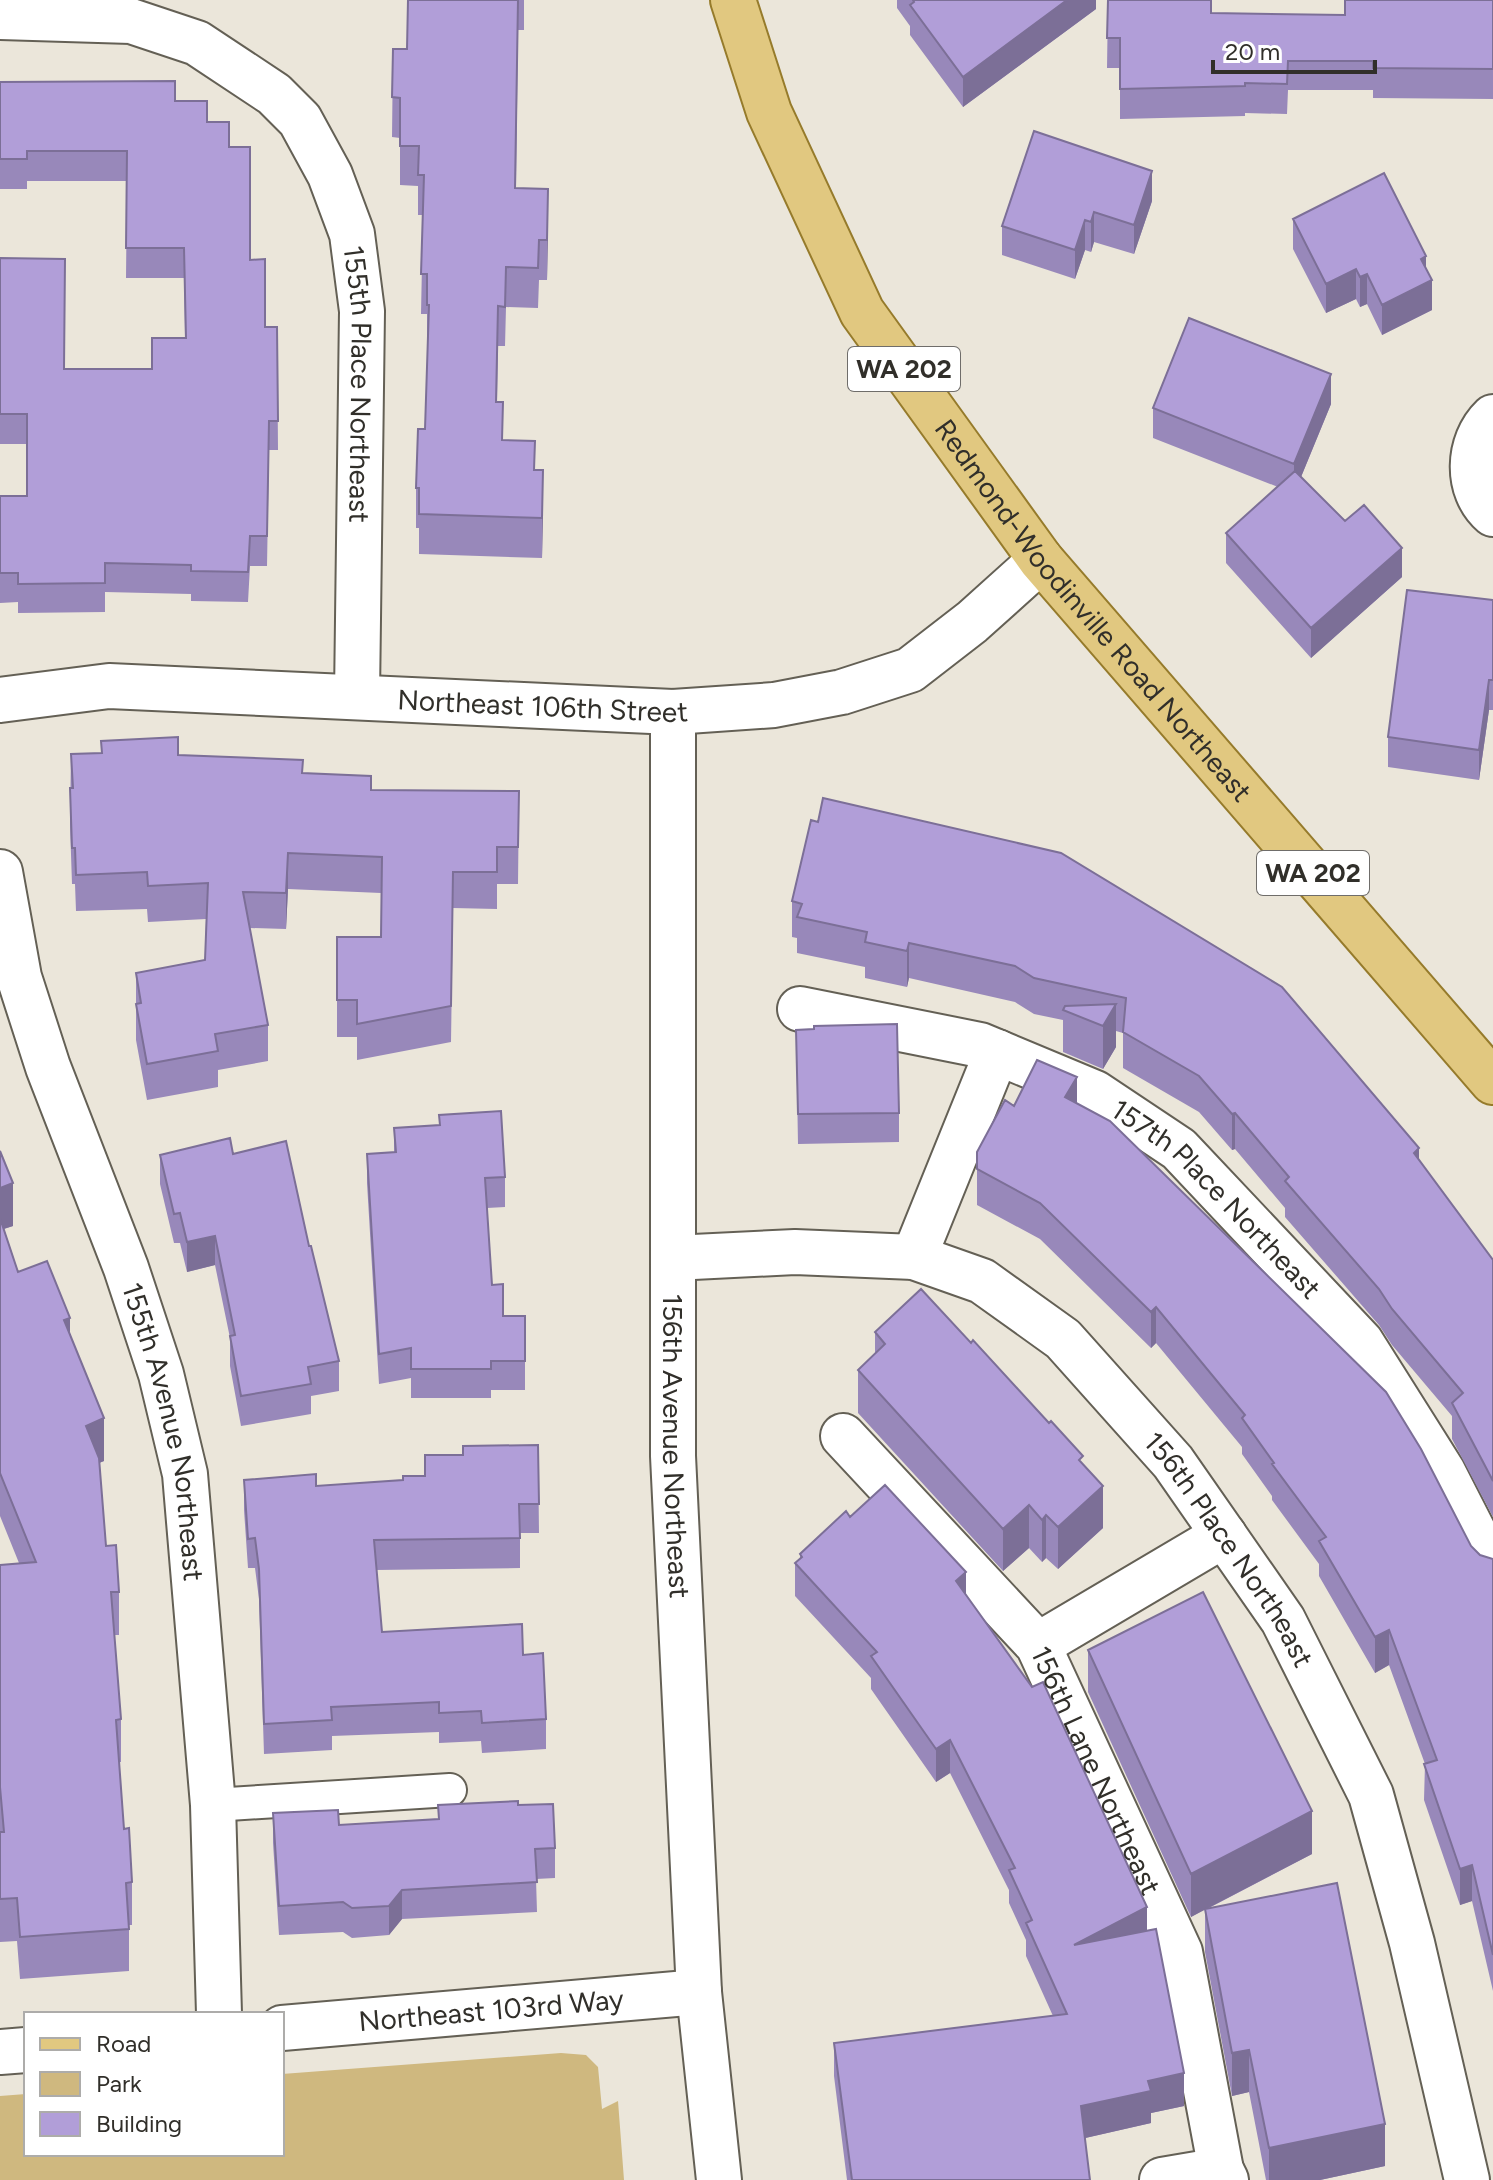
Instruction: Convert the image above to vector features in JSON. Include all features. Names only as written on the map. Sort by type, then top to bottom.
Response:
[{"type":"main road","name":"Redmond-Woodinville Road Northeast","points":[[733,0],[769,112],[862,312],[1041,560],[1493,1082]]},
{"type":"street","name":"155th Place Northeast","points":[[0,17],[131,21],[197,43],[274,94],[300,120],[330,175],[352,234],[362,311],[357,696]]},
{"type":"street","points":[[1493,417],[1477,440],[1472,465],[1476,489],[1493,514]]},
{"type":"street","name":"Northeast 106th Street","points":[[0,700],[109,686],[673,712],[774,705],[842,692],[910,670],[972,622],[1041,560]]},
{"type":"street","name":"156th Avenue Northeast","points":[[673,712],[673,1456],[699,1992],[719,2180]]},
{"type":"street","name":"155th Avenue Northeast","points":[[0,872],[19,977],[48,1067],[126,1268],[161,1374],[184,1468],[213,1805],[219,2012]]},
{"type":"street","name":"157th Place Northeast","points":[[800,1009],[980,1045],[1095,1093],[1179,1149],[1361,1342],[1443,1472],[1493,1570]]},
{"type":"street","points":[[914,1257],[997,1052]]},
{"type":"street","name":"156th Place Northeast","points":[[673,1258],[795,1252],[914,1257],[982,1281],[1063,1339],[1173,1462],[1283,1620],[1371,1795],[1412,1943],[1467,2180]]},
{"type":"street","name":"156th Lane Northeast","points":[[843,1436],[1038,1645],[1180,1952],[1224,2175]]},
{"type":"street","points":[[1038,1645],[1224,1535]]},
{"type":"street","name":"Northeast 103rd Way","points":[[284,2028],[699,1992]]},
{"type":"street","points":[[0,2052],[24,2050]]},
{"type":"street","points":[[1162,2180],[1224,2175]]},
{"type":"lane","points":[[213,1805],[450,1790]]},
{"type":"green space","points":[[561,2053],[586,2055],[598,2067],[602,2109],[618,2101],[624,2180],[0,2180],[0,2096],[24,2094],[24,2156],[284,2156],[284,2074]]},
{"type":"building","points":[[408,0],[518,0],[515,188],[548,189],[547,240],[539,240],[538,268],[506,267],[505,307],[498,306],[496,402],[503,402],[502,440],[535,441],[534,470],[543,470],[542,518],[419,514],[419,488],[416,488],[418,429],[425,429],[429,305],[427,274],[421,274],[424,175],[418,175],[419,146],[400,146],[400,98],[392,97],[393,49],[407,49]]},
{"type":"building","points":[[913,0],[1067,0],[963,77],[910,5]]},
{"type":"building","points":[[1108,0],[1211,0],[1211,13],[1345,15],[1345,0],[1493,0],[1493,69],[1373,68],[1373,61],[1288,61],[1287,84],[1120,89],[1120,38],[1107,38]]},
{"type":"building","points":[[175,81],[175,101],[207,101],[207,122],[229,122],[229,147],[250,147],[250,260],[265,259],[265,327],[277,327],[278,421],[269,421],[267,536],[250,536],[248,572],[191,571],[191,565],[105,563],[105,583],[18,584],[18,573],[0,573],[0,496],[27,496],[27,414],[0,414],[0,258],[65,259],[64,369],[152,369],[152,338],[186,338],[184,248],[126,248],[127,151],[27,151],[27,159],[0,159],[0,82]]},
{"type":"building","points":[[1034,131],[1152,171],[1134,225],[1094,212],[1091,222],[1085,220],[1075,250],[1002,226]]},
{"type":"building","points":[[1384,173],[1426,256],[1421,259],[1432,280],[1382,305],[1367,274],[1360,277],[1356,269],[1326,284],[1293,219]]},
{"type":"building","points":[[1189,318],[1331,374],[1294,464],[1153,408]]},
{"type":"building","points":[[1295,471],[1345,521],[1364,505],[1402,548],[1311,628],[1226,533]]},
{"type":"building","points":[[1407,590],[1493,600],[1493,680],[1489,680],[1479,750],[1388,737]]},
{"type":"building","points":[[178,737],[178,755],[303,760],[302,773],[371,776],[371,790],[519,791],[518,847],[497,847],[497,872],[453,872],[451,1006],[357,1024],[357,1000],[337,1000],[337,937],[381,937],[382,857],[288,853],[286,893],[243,892],[268,1025],[215,1034],[218,1051],[147,1064],[136,1004],[141,1003],[136,973],[205,960],[208,883],[148,886],[147,872],[76,875],[75,848],[72,848],[71,754],[102,753],[101,741]]},
{"type":"building","points":[[823,798],[1061,853],[1282,987],[1419,1148],[1414,1153],[1493,1260],[1493,1481],[1452,1403],[1463,1393],[1392,1309],[1379,1289],[1285,1181],[1289,1177],[1235,1113],[1232,1114],[1199,1076],[1123,1032],[1126,998],[1034,978],[1015,966],[909,943],[907,951],[865,942],[867,932],[797,917],[802,904],[792,901],[811,820],[818,822]]},
{"type":"building","points":[[1116,1004],[1103,1026],[1063,1010],[1065,1006]]},
{"type":"building","points":[[897,1024],[899,1113],[798,1114],[796,1030],[814,1029],[814,1026]]},
{"type":"building","points":[[1037,1060],[1077,1077],[1065,1097],[1110,1121],[1386,1392],[1421,1449],[1471,1546],[1480,1555],[1493,1559],[1493,1955],[1472,1865],[1460,1869],[1424,1764],[1437,1760],[1389,1630],[1375,1637],[1319,1541],[1326,1537],[1272,1464],[1242,1418],[1245,1415],[1156,1307],[1151,1312],[1040,1203],[977,1169],[977,1152],[1005,1100],[1014,1106]]},
{"type":"building","points":[[501,1111],[505,1177],[485,1178],[492,1285],[503,1284],[503,1316],[525,1316],[525,1361],[491,1361],[491,1369],[411,1369],[411,1348],[379,1354],[367,1154],[396,1152],[394,1128],[440,1125],[439,1115]]},
{"type":"building","points":[[230,1138],[233,1154],[286,1141],[339,1361],[308,1367],[311,1384],[241,1396],[230,1336],[235,1335],[215,1236],[187,1242],[180,1213],[174,1214],[160,1155]]},
{"type":"building","points":[[0,1151],[13,1183],[0,1188]]},
{"type":"building","points":[[0,1218],[18,1272],[47,1261],[70,1318],[64,1320],[104,1418],[86,1426],[99,1458],[106,1546],[116,1545],[119,1592],[111,1592],[121,1719],[116,1720],[124,1829],[129,1828],[132,1882],[126,1883],[129,1929],[20,1937],[17,1898],[0,1899],[0,1832],[4,1832],[0,1787],[0,1565],[36,1562],[0,1473]]},
{"type":"building","points":[[921,1289],[1049,1423],[1051,1421],[1083,1456],[1079,1460],[1103,1486],[1058,1527],[1046,1515],[1042,1520],[1029,1505],[1003,1529],[858,1370],[885,1344],[875,1332]]},
{"type":"building","points":[[538,1445],[539,1504],[519,1504],[520,1538],[374,1540],[382,1632],[522,1624],[523,1655],[543,1653],[546,1719],[482,1723],[481,1711],[439,1713],[439,1702],[331,1707],[332,1720],[264,1724],[259,1569],[255,1538],[248,1539],[244,1480],[316,1474],[316,1486],[403,1480],[403,1476],[425,1476],[425,1455],[463,1455],[463,1446]]},
{"type":"building","points":[[885,1485],[966,1572],[956,1581],[1032,1687],[1043,1682],[1147,1907],[1074,1945],[1156,1929],[1184,2073],[1148,2081],[1151,2091],[1081,2106],[1090,2180],[852,2180],[834,2043],[1067,2014],[1026,1923],[1032,1920],[1009,1870],[1015,1868],[950,1740],[936,1749],[871,1656],[877,1652],[795,1563],[802,1557],[800,1554],[846,1511],[850,1517]]},
{"type":"building","points":[[1203,1592],[1312,1811],[1191,1874],[1088,1650]]},
{"type":"building","points":[[518,1801],[518,1805],[553,1804],[555,1848],[535,1849],[537,1882],[402,1890],[389,1906],[352,1908],[343,1902],[279,1906],[273,1813],[338,1810],[339,1825],[439,1819],[438,1805]]},
{"type":"building","points":[[1337,1883],[1385,2124],[1269,2148],[1249,2050],[1232,2053],[1205,1909]]}]
